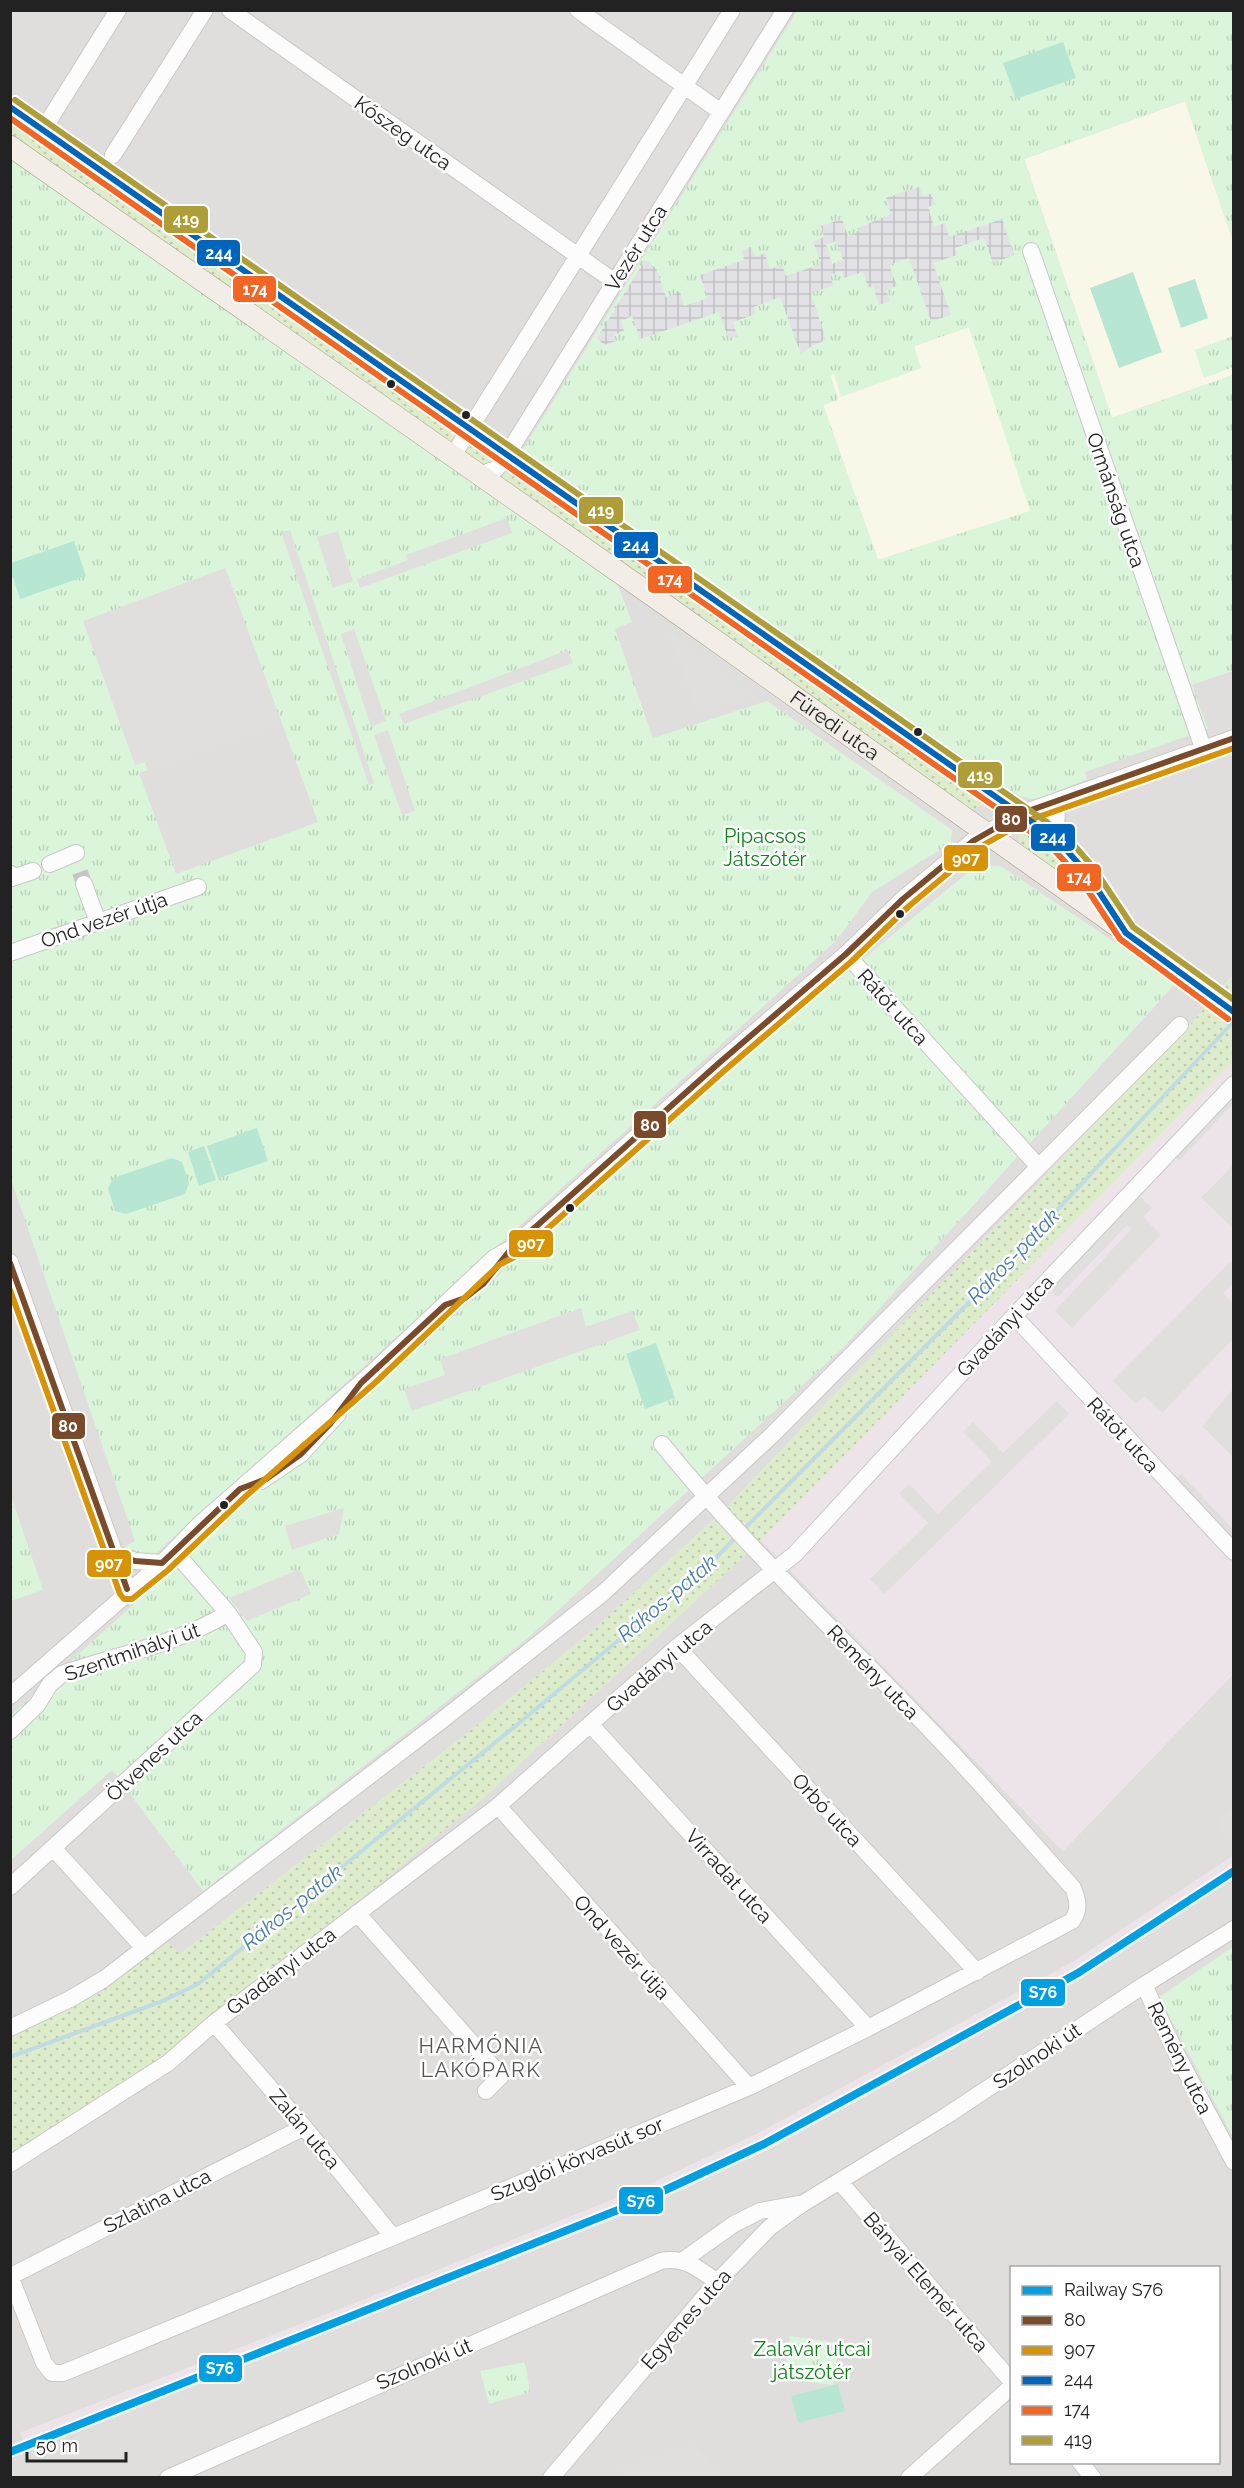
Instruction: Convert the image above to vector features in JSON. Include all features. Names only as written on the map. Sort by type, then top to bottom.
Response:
[{"type":"main road","name":"Füredi utca","points":[[10,107],[1061,844],[1086,872],[1126,933]]},
{"type":"main road","name":"Füredi utca","points":[[10,146],[986,833],[1231,1010]]},
{"type":"street","points":[[43,130],[118,10]]},
{"type":"street","points":[[113,155],[205,10]]},
{"type":"street","name":"Kőszeg utca","points":[[230,10],[615,282]]},
{"type":"street","points":[[578,10],[721,112]]},
{"type":"street","points":[[452,457],[732,10]]},
{"type":"street","name":"Vezér utca","points":[[479,475],[496,469],[507,454],[784,10]]},
{"type":"street","name":"Ormánság utca","points":[[1030,251],[1203,748]]},
{"type":"street","name":"Szentmihályi út","points":[[12,1694],[162,1563],[240,1489],[266,1479],[301,1454],[330,1424],[361,1383],[494,1258],[512,1248],[710,1071],[846,954],[903,899],[973,841],[1020,814],[1233,738]]},
{"type":"street","points":[[1060,800],[1055,816],[1061,844]]},
{"type":"street","points":[[50,864],[76,853]]},
{"type":"street","points":[[11,874],[12,878],[33,871]]},
{"type":"street","points":[[84,884],[98,922]]},
{"type":"street","name":"Ond vezér útja","points":[[12,948],[98,922],[198,887]]},
{"type":"street","name":"Rátót utca","points":[[846,954],[1038,1166]]},
{"type":"street","points":[[10,2028],[70,1999],[104,1979],[441,1721],[603,1593],[773,1434],[1180,1025]]},
{"type":"street","name":"Gvadányi utca","points":[[10,2164],[168,2063],[214,2023],[498,1806],[677,1647],[795,1554],[1014,1316],[1233,1084]]},
{"type":"street","points":[[10,1262],[128,1591]]},
{"type":"street","name":"Rátót utca","points":[[1014,1316],[1233,1552]]},
{"type":"street","name":"Remény utca","points":[[662,1444],[705,1497],[751,1547],[937,1736],[1073,1888],[1078,1904]]},
{"type":"street","name":"Szentmihályi út","points":[[10,1731],[27,1717],[50,1684],[62,1674],[174,1639],[211,1624],[228,1613],[174,1551]]},
{"type":"street","points":[[113,1553],[135,1562],[162,1563]]},
{"type":"street","name":"Ötvenes utca","points":[[10,1887],[253,1665],[254,1652],[228,1613]]},
{"type":"street","name":"Orbó utca","points":[[677,1647],[977,1972]]},
{"type":"street","name":"Virradat utca","points":[[590,1724],[868,2028]]},
{"type":"street","name":"Ond vezér útja","points":[[498,1806],[749,2087]]},
{"type":"street","points":[[54,1849],[143,1947]]},
{"type":"street","name":"Szuglói körvasút sor","points":[[10,2276],[44,2363],[51,2373],[63,2373],[749,2087],[977,1972],[1072,1921],[1077,1914],[1078,1904]]},
{"type":"street","points":[[357,1913],[501,2076],[486,2091]]},
{"type":"street","name":"Szolnoki út","points":[[840,2182],[946,2116],[1233,1929]]},
{"type":"street","name":"Remény utca","points":[[1144,1985],[1177,2055],[1233,2162]]},
{"type":"street","name":"Zalán utca","points":[[214,2023],[304,2127],[393,2237]]},
{"type":"street","name":"Szlatina utca","points":[[10,2276],[304,2127]]},
{"type":"street","name":"Egyenes utca","points":[[551,2478],[717,2282],[770,2227],[802,2204],[840,2182]]},
{"type":"street","name":"Bányai Elemér utca","points":[[840,2182],[1010,2383]]},
{"type":"street","name":"Szolnoki út","points":[[168,2478],[661,2261],[670,2259],[682,2261],[760,2211],[802,2204]]},
{"type":"street","points":[[682,2261],[693,2265],[717,2282]]},
{"type":"street","points":[[909,2478],[1010,2385]]},
{"type":"street","points":[[1081,2464],[1093,2478]]},
{"type":"shaded area","points":[[10,11],[1234,11],[1233,975],[1190,1025],[720,1514],[593,1630],[460,1739],[179,1955],[169,1943],[109,1984],[10,2034]]},
{"type":"shaded area","points":[[741,11],[773,11],[719,97],[696,82]]},
{"type":"shaded area","points":[[686,101],[709,115],[612,271],[589,256]]},
{"type":"shaded area","points":[[1185,101],[1233,241],[1233,375],[1112,418],[1024,159]]},
{"type":"shaded area","points":[[919,187],[923,196],[931,194],[934,202],[938,203],[928,207],[934,227],[945,223],[949,237],[1002,219],[1014,255],[993,263],[984,238],[955,248],[957,255],[933,263],[951,315],[931,321],[909,258],[889,265],[897,286],[886,290],[890,301],[879,305],[873,286],[868,288],[863,272],[844,278],[841,271],[830,275],[833,286],[811,293],[826,340],[813,345],[801,354],[780,297],[754,307],[756,314],[733,322],[738,338],[728,337],[719,312],[640,339],[632,316],[621,321],[624,331],[614,335],[616,341],[604,345],[597,338],[645,260],[656,268],[666,297],[680,292],[684,306],[708,298],[700,275],[744,260],[742,250],[751,247],[755,257],[765,253],[770,269],[782,265],[786,276],[821,264],[813,241],[824,237],[821,226],[842,219],[848,236],[859,232],[858,228],[891,214],[886,198]],"holes":[[[836,241],[843,260],[832,264],[826,245]]]},
{"type":"shaded area","points":[[577,272],[603,288],[544,382],[518,366]]},
{"type":"shaded area","points":[[969,327],[1031,511],[878,560],[823,405],[838,399],[830,375]]},
{"type":"shaded area","points":[[507,518],[512,533],[360,588],[357,579],[408,560],[406,555]]},
{"type":"shaded area","points":[[290,530],[374,783],[369,785],[281,532]]},
{"type":"shaded area","points":[[338,531],[353,581],[333,588],[317,537]]},
{"type":"shaded area","points":[[225,568],[281,721],[148,770],[145,762],[135,765],[83,621]]},
{"type":"shaded area","points":[[354,629],[386,721],[371,727],[341,634]]},
{"type":"shaded area","points":[[669,631],[683,643],[748,695],[697,711]]},
{"type":"shaded area","points":[[568,650],[573,663],[404,724],[399,714]]},
{"type":"shaded area","points":[[388,730],[415,811],[402,815],[374,735]]},
{"type":"shaded area","points":[[1233,1061],[1233,1674],[1063,1851],[761,1540]]},
{"type":"shaded area","points":[[1233,1084],[1233,1104],[1179,1161],[1169,1152]]},
{"type":"shaded area","points":[[1233,1165],[1233,1228],[1201,1198]]},
{"type":"shaded area","points":[[1133,1190],[1152,1208],[1143,1217],[1161,1235],[1072,1328],[1055,1311],[1132,1228],[1127,1225],[1058,1297],[1044,1284]]},
{"type":"shaded area","points":[[1230,1262],[1233,1266],[1233,1283],[1223,1294],[1233,1304],[1233,1339],[1162,1413],[1145,1396],[1136,1404],[1113,1381]]},
{"type":"shaded area","points":[[581,1308],[586,1327],[632,1311],[640,1330],[412,1411],[404,1389],[445,1375],[440,1359]]},
{"type":"shaded area","points":[[1234,1389],[1233,1457],[1202,1426]]},
{"type":"shaded area","points":[[1057,1401],[1069,1414],[884,1594],[870,1579],[928,1523],[899,1493],[909,1484],[938,1514],[992,1462],[963,1432],[973,1422],[1003,1453]]},
{"type":"shaded area","points":[[1181,1474],[1233,1529],[1233,1552],[1169,1484]]},
{"type":"shaded area","points":[[344,1508],[339,1534],[292,1550],[285,1526]]},
{"type":"shaded area","points":[[761,1540],[1063,1851],[1233,1674],[1233,1856],[1071,1963],[757,2134],[644,2187],[368,2298],[12,2436],[11,2156],[482,1799]]},
{"type":"shaded area","points":[[300,1569],[311,1594],[247,1621],[229,1598]]},
{"type":"shaded area","points":[[1233,1806],[1233,1837],[1229,1840],[1217,1821]]},
{"type":"shaded area","points":[[1233,1856],[1233,1878],[1082,1978],[767,2150],[651,2204],[27,2452],[20,2433],[368,2298],[644,2187],[757,2134],[1071,1963]]},
{"type":"shaded area","points":[[1233,1878],[1233,2477],[11,2478],[11,2458],[651,2204],[767,2150],[1082,1978]]},
{"type":"shaded area","points":[[693,2446],[723,2477],[628,2477],[620,2468]]},
{"type":"green space","points":[[797,11],[1233,11],[1233,241],[1185,101],[1024,159],[1112,418],[1233,375],[1233,671],[1192,685],[1208,729],[1085,772],[1087,779],[1037,800],[1020,796],[520,454]],"holes":[[[969,327],[1030,511],[878,560],[823,405],[838,400],[830,375],[834,374],[841,397],[921,368],[914,346]]]},
{"type":"green space","points":[[1063,42],[1076,78],[1016,99],[1003,63]]},
{"type":"green space","points":[[11,112],[991,802],[968,811],[11,136]]},
{"type":"green space","name":"Pipacsos Játszótér","points":[[10,152],[615,578],[632,622],[615,629],[653,738],[767,701],[952,830],[951,843],[872,892],[837,940],[442,1296],[445,1305],[401,1333],[155,1554],[138,1558],[124,1547],[135,1541],[11,1179]],"holes":[[[225,568],[318,822],[176,874],[139,773],[148,770],[145,762],[135,765]]]},
{"type":"green space","points":[[1133,272],[1162,352],[1119,368],[1090,288]]},
{"type":"green space","points":[[1195,279],[1208,318],[1181,328],[1168,288]]},
{"type":"green space","points":[[1233,336],[1233,367],[1204,378],[1195,350]]},
{"type":"green space","points":[[74,541],[86,576],[20,599],[11,571],[11,563]]},
{"type":"green space","points":[[1023,824],[1044,839],[1072,871],[1070,880],[1023,851],[1019,843],[1018,829]]},
{"type":"green space","points":[[999,865],[1176,983],[844,1347],[528,1638],[203,1891],[112,1770],[11,1860],[10,1716],[502,1272],[523,1248],[620,1160],[972,869]]},
{"type":"green space","points":[[1233,975],[1233,1061],[761,1540],[482,1799],[175,2052],[11,2156],[11,2034],[109,1984],[168,1942],[180,1954],[460,1739],[593,1630],[720,1514],[1190,1025]]},
{"type":"green space","points":[[257,1128],[268,1161],[218,1178],[207,1146]]},
{"type":"green space","points":[[204,1146],[216,1180],[199,1186],[188,1152]]},
{"type":"green space","points":[[172,1158],[182,1162],[189,1183],[185,1194],[126,1214],[115,1211],[108,1188],[113,1178]]},
{"type":"green space","points":[[656,1343],[675,1398],[645,1409],[626,1354]]},
{"type":"green space","points":[[11,1496],[43,1590],[10,1601]]},
{"type":"green space","points":[[1233,1947],[1233,2137],[1159,1997]]},
{"type":"green space","name":"Zalavár utcai játszótér","points":[[790,2336],[839,2343],[833,2385],[784,2378]]},
{"type":"green space","points":[[525,2362],[530,2392],[489,2404],[480,2371]]},
{"type":"green space","points":[[838,2384],[845,2411],[798,2423],[791,2396]]},
{"type":"pier","points":[[20,2432],[27,2452],[11,2458],[11,2436]]},
{"type":"waterway","name":"Rákos-patak","points":[[742,1531],[1000,1271],[1234,1021]]},
{"type":"waterway","name":"Rákos-patak","points":[[10,2057],[160,2002],[198,1984],[513,1728],[710,1564],[737,1536]]},
{"type":"tunnel","points":[[80,872],[84,884]]},
{"type":"rail line","name":"S76","points":[[10,2452],[648,2198],[764,2144],[1078,1973],[1234,1871]]},
{"type":"transit line","name":"419","points":[[15,100],[1051,825],[1067,837],[1093,867],[1133,927],[1234,1000]]},
{"type":"transit line","name":"244","points":[[10,107],[1046,832],[1061,844],[1086,872],[1126,933],[1234,1012]]},
{"type":"transit line","name":"174","points":[[10,118],[1041,839],[1079,877],[1120,939],[1228,1019]]},
{"type":"transit line","name":"80","points":[[113,1553],[135,1561],[162,1563],[240,1489],[266,1479],[301,1454],[330,1424],[361,1383],[445,1305],[465,1298],[483,1284],[512,1248],[719,1063],[846,954],[903,899],[973,841],[1020,814],[1234,738]]},
{"type":"transit line","name":"907","points":[[10,1290],[120,1594],[124,1599],[132,1599],[168,1570],[246,1496],[377,1381],[499,1265],[518,1255],[725,1070],[852,961],[909,906],[978,848],[1024,822],[1234,748]]},
{"type":"transit line","name":"80","points":[[10,1263],[127,1589]]},
{"type":"district","name":"HARMÓNIA LAKÓPARK","points":[[481,2057]]}]
